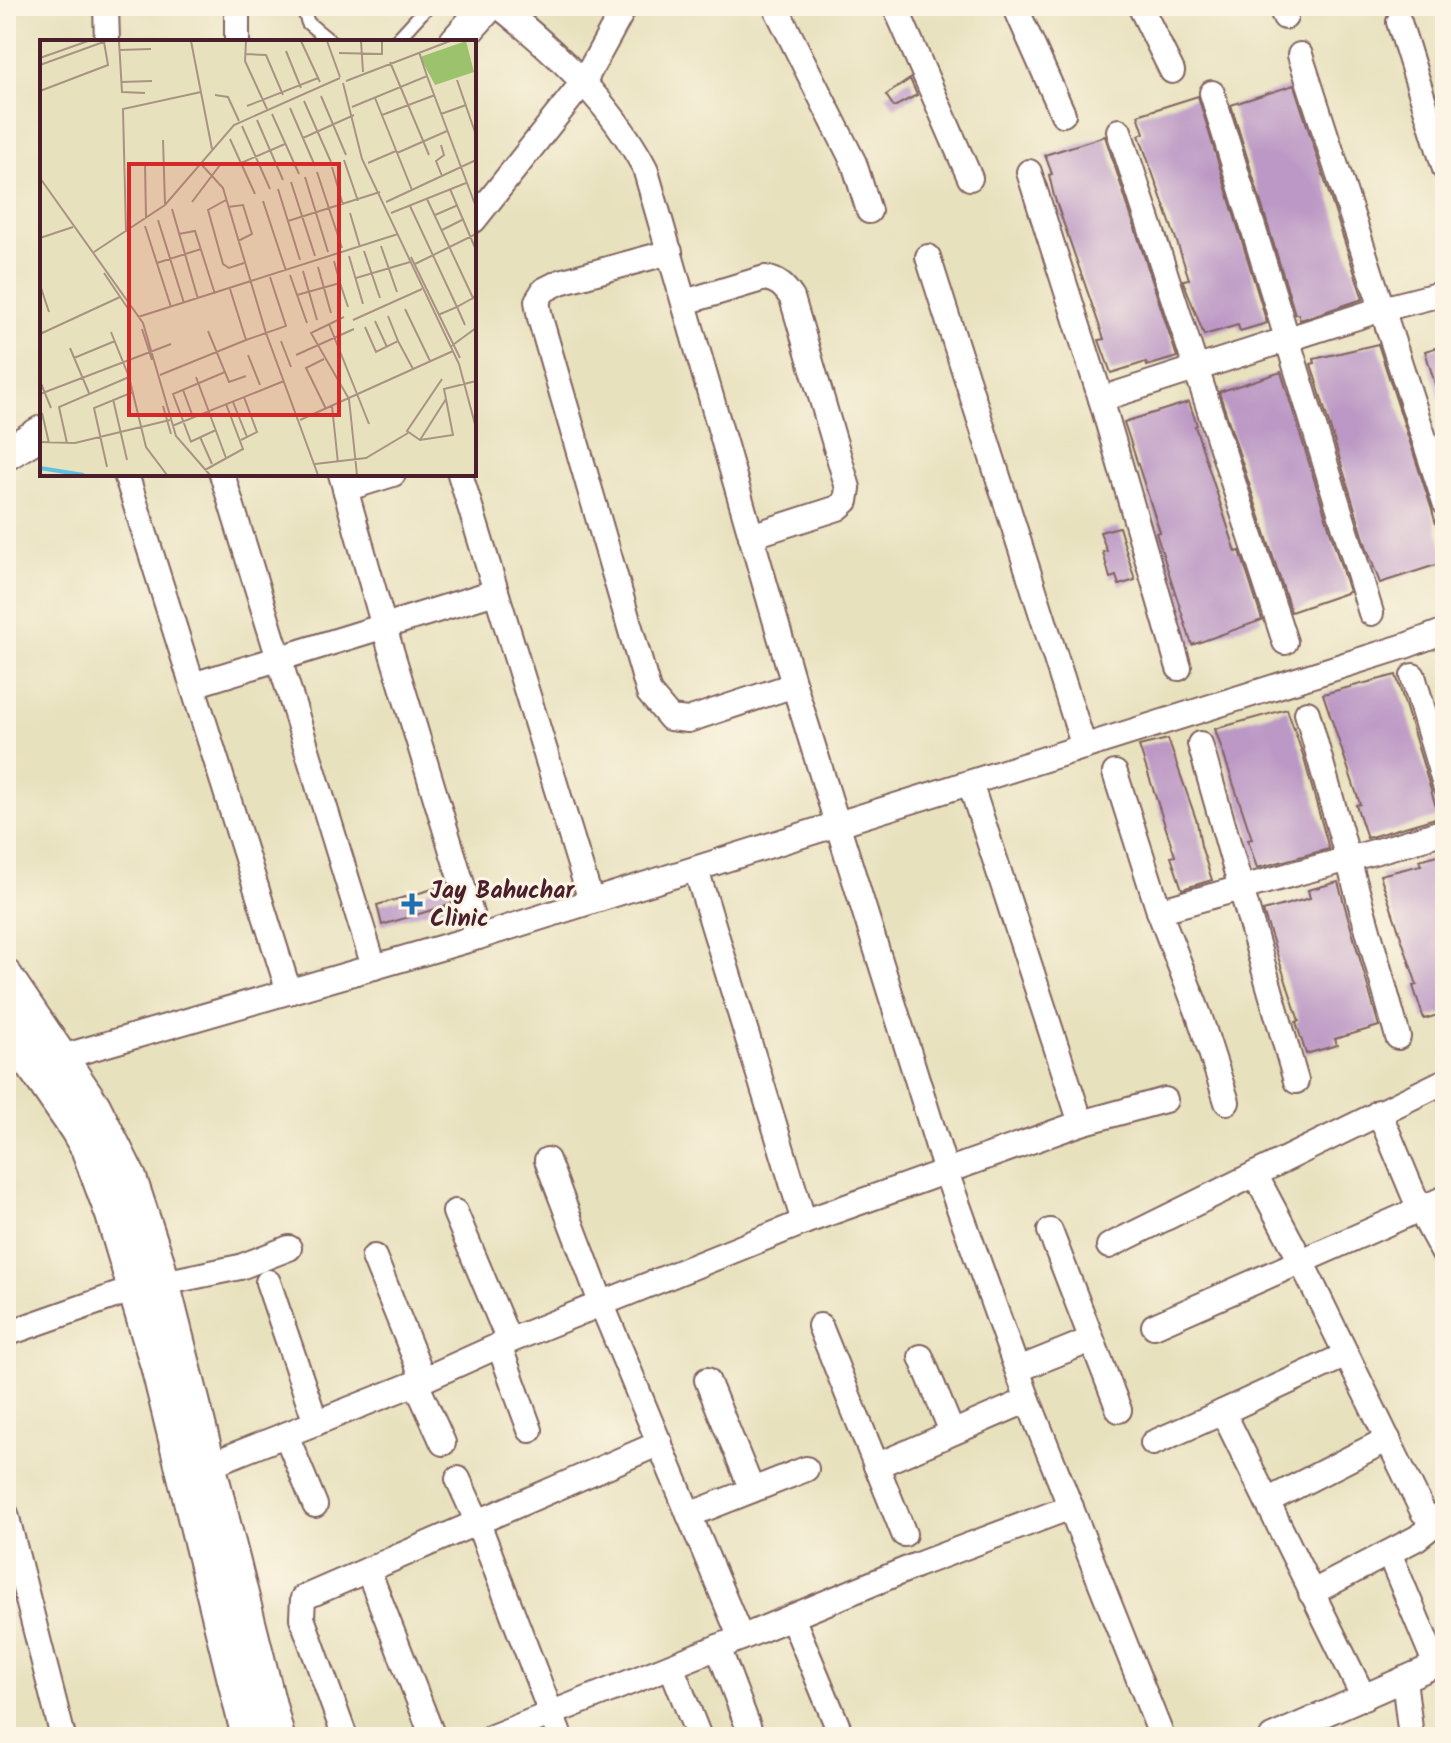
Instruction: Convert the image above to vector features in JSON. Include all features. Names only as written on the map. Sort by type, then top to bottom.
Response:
[{"type":"street","points":[[106,6],[107,40]]},
{"type":"street","points":[[237,6],[237,40]]},
{"type":"street","points":[[775,6],[854,163],[869,211]]},
{"type":"street","points":[[895,6],[970,178]]},
{"type":"street","points":[[1015,6],[1063,114]]},
{"type":"street","points":[[1140,6],[1172,71]]},
{"type":"street","points":[[476,217],[584,81],[624,8]]},
{"type":"street","points":[[477,17],[547,45],[584,81],[632,143],[645,168],[794,685],[946,1172],[1028,1400],[1162,1737]]},
{"type":"street","points":[[1399,22],[1445,169]]},
{"type":"street","points":[[1300,55],[1445,503]]},
{"type":"street","points":[[1212,93],[1371,613]]},
{"type":"street","points":[[1119,131],[1285,642]]},
{"type":"street","points":[[1029,172],[1101,399],[1179,668]]},
{"type":"street","points":[[670,252],[560,282],[544,290],[537,301],[540,318],[649,693],[670,718],[688,720],[794,685]]},
{"type":"street","points":[[928,257],[1084,747]]},
{"type":"street","points":[[685,302],[765,278],[776,280],[785,288],[792,298],[848,488],[846,501],[838,508],[751,536]]},
{"type":"street","points":[[1101,399],[1382,309],[1445,293]]},
{"type":"street","points":[[6,454],[40,433]]},
{"type":"street","points":[[127,476],[289,992]]},
{"type":"street","points":[[223,476],[374,967]]},
{"type":"street","points":[[379,476],[343,481],[478,937]]},
{"type":"street","points":[[461,476],[591,901]]},
{"type":"street","points":[[193,685],[495,592]]},
{"type":"street","points":[[50,1065],[478,937],[1445,631]]},
{"type":"street","points":[[1413,676],[1445,785]]},
{"type":"street","points":[[1307,713],[1398,1037]]},
{"type":"street","points":[[1200,744],[1296,1081]]},
{"type":"street","points":[[1115,773],[1159,911],[1199,1015],[1227,1102]]},
{"type":"street","points":[[970,783],[1081,1123]]},
{"type":"street","points":[[1159,911],[1350,861],[1445,831]]},
{"type":"street","points":[[696,869],[804,1222]]},
{"type":"street","points":[[6,976],[50,1065]]},
{"type":"street","points":[[6,1027],[50,1065],[114,1143],[130,1178],[148,1286],[157,1366],[248,1737]]},
{"type":"street","points":[[1109,1246],[1445,1081]]},
{"type":"street","points":[[209,1465],[804,1222],[1081,1123],[1165,1100]]},
{"type":"street","points":[[1379,1112],[1420,1210],[1445,1256]]},
{"type":"street","points":[[547,1160],[602,1305],[741,1638]]},
{"type":"street","points":[[1255,1174],[1301,1261],[1423,1512],[1439,1521],[1389,1553],[1311,1593]]},
{"type":"street","points":[[1154,1326],[1445,1198]]},
{"type":"street","points":[[455,1212],[504,1343],[530,1430]]},
{"type":"street","points":[[1050,1231],[1119,1410]]},
{"type":"street","points":[[6,1334],[148,1286],[240,1267],[289,1248]]},
{"type":"street","points":[[374,1257],[443,1443]]},
{"type":"street","points":[[268,1282],[316,1423]]},
{"type":"street","points":[[148,1286],[209,1465],[278,1737]]},
{"type":"street","points":[[820,1326],[904,1534]]},
{"type":"street","points":[[1019,1369],[1091,1340]]},
{"type":"street","points":[[1153,1443],[1346,1355]]},
{"type":"street","points":[[921,1357],[952,1432]]},
{"type":"street","points":[[707,1380],[752,1490]]},
{"type":"street","points":[[876,1466],[1028,1400]]},
{"type":"street","points":[[1223,1412],[1364,1698]]},
{"type":"street","points":[[286,1435],[315,1505]]},
{"type":"street","points":[[1267,1501],[1388,1439]]},
{"type":"street","points":[[345,1737],[302,1618],[303,1598],[660,1443]]},
{"type":"street","points":[[689,1515],[806,1469]]},
{"type":"street","points":[[458,1479],[478,1523],[560,1737]]},
{"type":"street","points":[[492,1737],[917,1565],[1071,1507]]},
{"type":"street","points":[[6,1514],[15,1584],[63,1737]]},
{"type":"street","points":[[1272,1737],[1440,1663],[1389,1553]]},
{"type":"street","points":[[368,1570],[433,1737]]},
{"type":"street","points":[[792,1617],[842,1737]]},
{"type":"street","points":[[718,1647],[752,1737]]},
{"type":"street","points":[[671,1666],[699,1737]]},
{"type":"street","points":[[1404,1679],[1411,1737]]},
{"type":"lane","points":[[302,6],[308,23],[329,40]]},
{"type":"lane","points":[[397,40],[428,6]]},
{"type":"building","points":[[910,79],[917,95],[894,107],[886,95]]},
{"type":"building","points":[[1294,85],[1363,299],[1300,320],[1295,314],[1231,105]]},
{"type":"building","points":[[1198,96],[1267,323],[1240,331],[1238,325],[1204,335],[1183,280],[1189,279],[1178,245],[1139,135],[1144,133],[1138,115]]},
{"type":"building","points":[[1105,136],[1177,357],[1147,366],[1146,362],[1111,373],[1099,340],[1104,339],[1054,196],[1049,175],[1052,174],[1045,155]]},
{"type":"building","points":[[1378,344],[1445,557],[1445,562],[1380,583],[1311,364],[1315,363],[1314,359]]},
{"type":"building","points":[[1445,345],[1445,404],[1441,404],[1425,351]]},
{"type":"building","points":[[1281,372],[1349,592],[1291,612],[1219,392]]},
{"type":"building","points":[[1189,402],[1236,552],[1240,551],[1262,620],[1192,645],[1124,422]]},
{"type":"building","points":[[1119,527],[1135,580],[1119,585],[1116,576],[1110,578],[1103,552],[1107,551],[1100,532]]},
{"type":"building","points":[[1396,675],[1439,817],[1367,838],[1356,805],[1360,804],[1323,694]]},
{"type":"building","points":[[1287,709],[1329,849],[1257,868],[1248,840],[1252,839],[1215,729]]},
{"type":"building","points":[[1168,739],[1197,822],[1212,880],[1182,889],[1171,857],[1175,856],[1139,746]]},
{"type":"building","points":[[1445,853],[1445,1013],[1424,1019],[1413,986],[1417,985],[1380,875],[1421,865],[1419,860]]},
{"type":"building","points":[[1338,882],[1379,1026],[1335,1039],[1337,1045],[1306,1054],[1296,1022],[1299,1021],[1263,911],[1310,898],[1308,890]]},
{"type":"building","points":[[447,885],[452,904],[382,925],[377,905]]},
{"type":"place","name":"Jay Bahuchar Clinic","points":[[412,904]]}]
